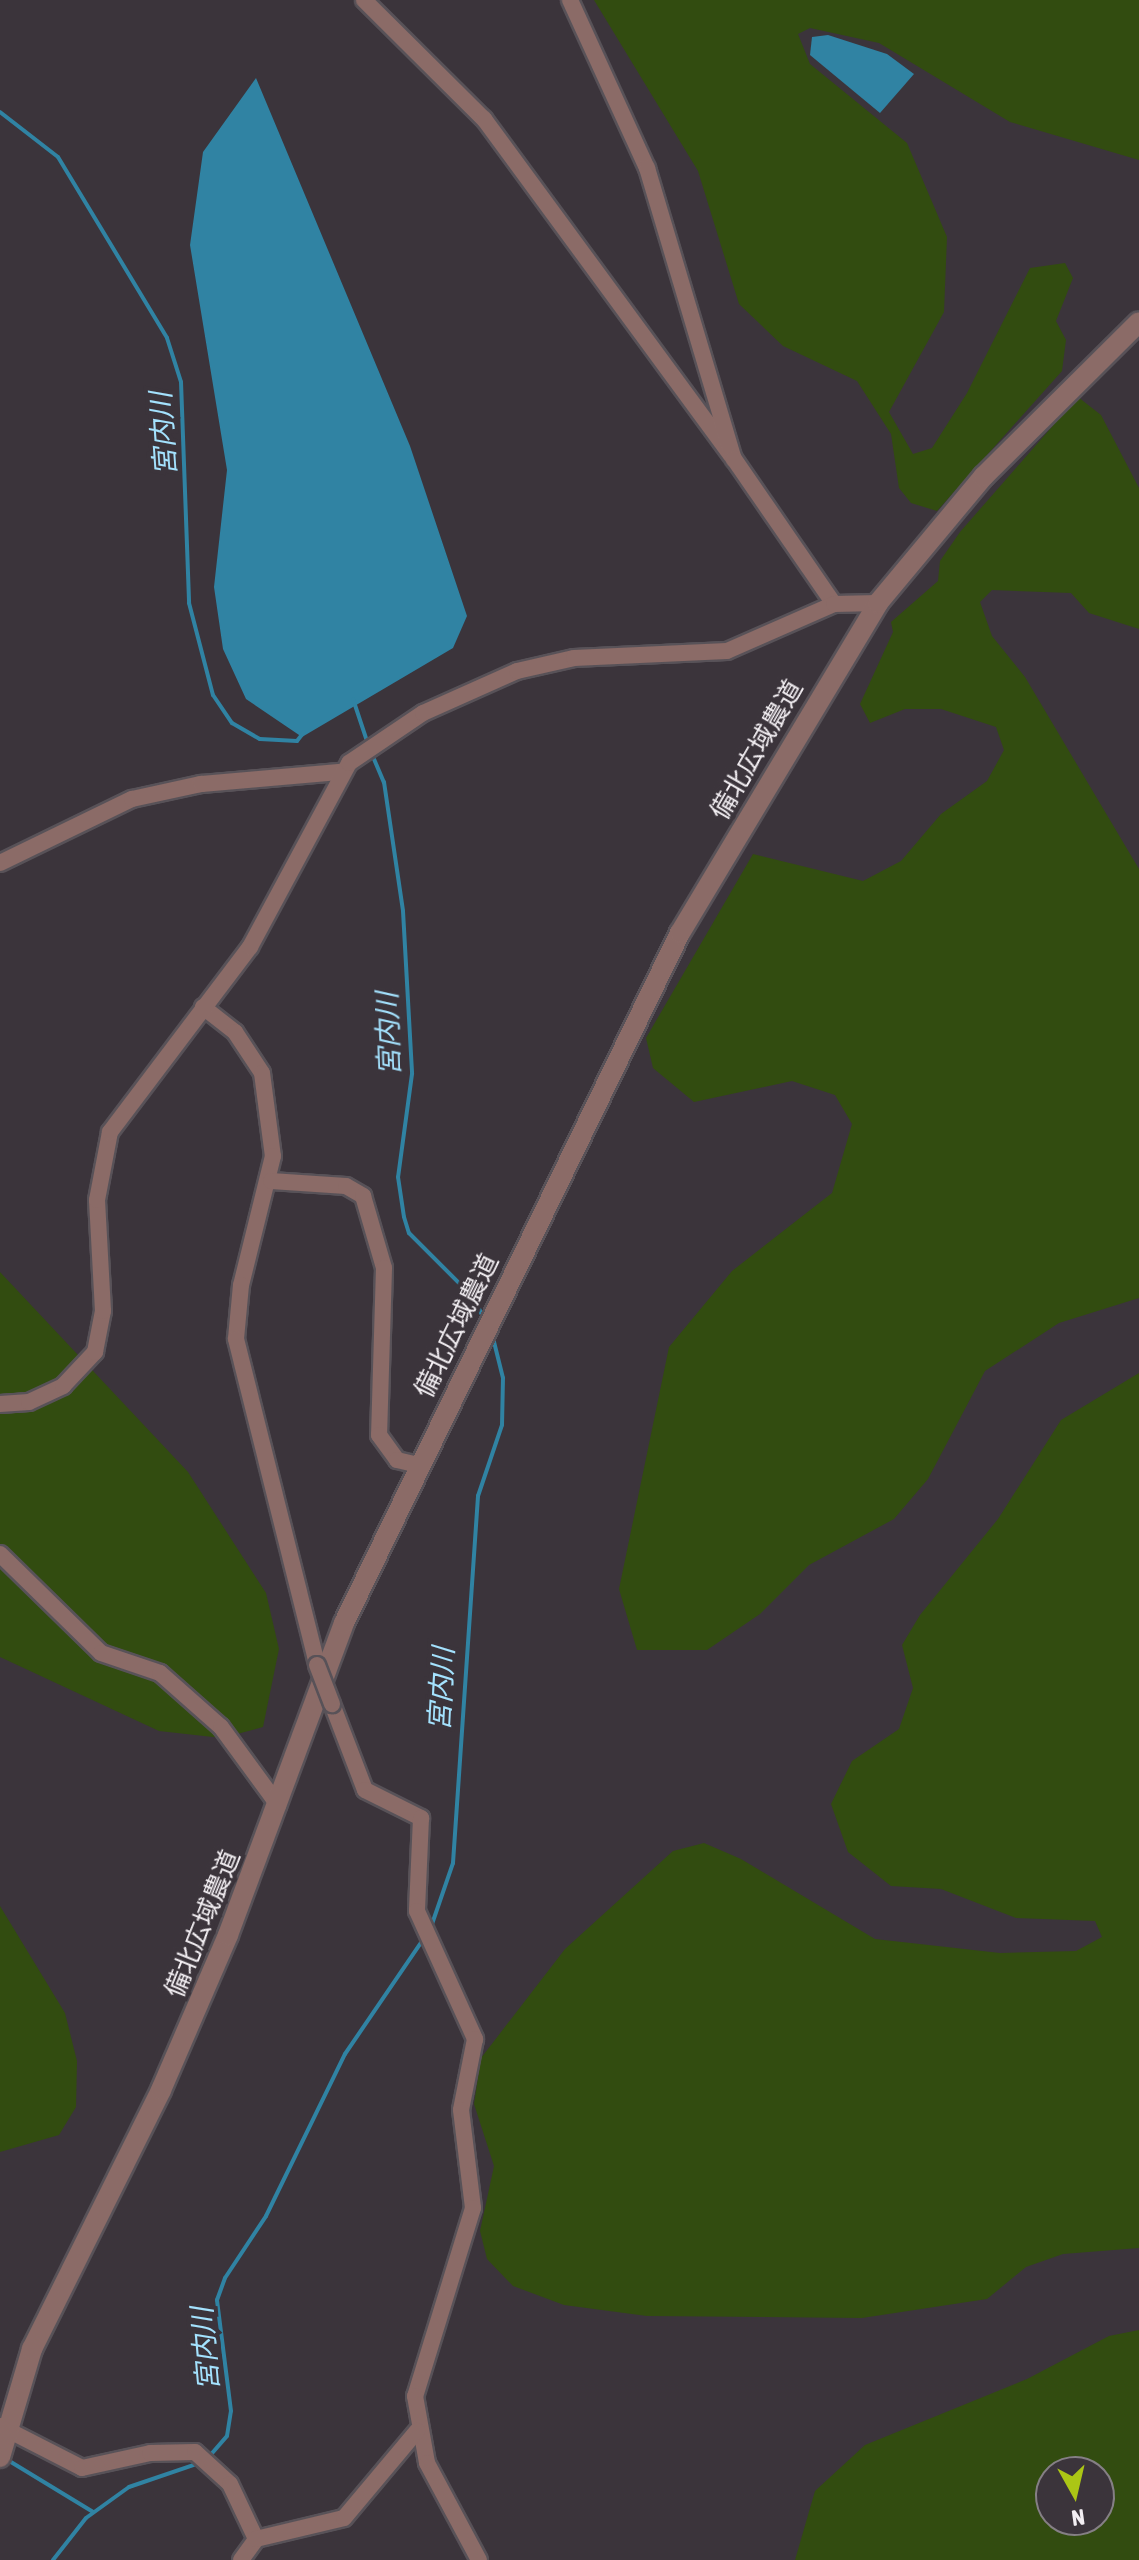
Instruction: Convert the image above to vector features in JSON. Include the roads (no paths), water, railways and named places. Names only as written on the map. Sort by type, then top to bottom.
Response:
[{"type":"street","points":[[364,0],[484,119],[556,209],[689,408],[734,459],[834,604]]},
{"type":"street","points":[[570,0],[647,168],[734,459]]},
{"type":"street","name":"備北広域農道","points":[[0,2457],[3,2430],[32,2349],[161,2090],[278,1805],[344,1623],[478,1340],[680,933],[878,603],[984,476],[1139,322]]},
{"type":"street","points":[[0,1404],[29,1402],[63,1386],[95,1352],[103,1311],[97,1200],[110,1132],[203,1007],[280,895],[339,772],[423,713],[517,671],[574,658],[727,651],[834,604],[878,603]]},
{"type":"street","points":[[0,863],[132,799],[201,784],[339,772]]},
{"type":"street","points":[[203,1007],[235,1032],[262,1073],[271,1181],[241,1285],[236,1339],[317,1665],[365,1790],[421,1818],[417,1911],[475,2039],[461,2110],[473,2208],[420,2367],[417,2431],[479,2560]]},
{"type":"street","points":[[271,1181],[346,1186],[363,1196],[384,1268],[379,1435],[397,1460],[418,1465]]},
{"type":"street","points":[[0,1554],[101,1653],[160,1673],[221,1727],[278,1805]]},
{"type":"street","points":[[3,2430],[82,2468],[150,2453],[195,2452],[230,2484],[256,2539]]},
{"type":"street","points":[[241,2560],[256,2539],[344,2518],[417,2431]]},
{"type":"water","points":[[828,35],[887,54],[914,74],[880,113],[810,55],[812,37]]},
{"type":"water","points":[[256,78],[410,446],[467,616],[453,648],[302,737],[246,699],[223,649],[214,587],[227,470],[190,245],[203,152]]},
{"type":"waterway","name":"宮内川","points":[[0,112],[58,157],[167,338],[181,382],[189,603],[213,695],[232,723],[260,739],[297,741],[304,732]]},
{"type":"waterway","name":"宮内川","points":[[353,699],[368,744]]},
{"type":"waterway","name":"宮内川","points":[[371,752],[384,782],[403,911],[412,1074],[398,1177],[404,1217],[409,1233],[473,1297],[484,1319]]},
{"type":"waterway","name":"宮内川","points":[[431,1927],[453,1863],[478,1496],[502,1425],[503,1378],[492,1334]]},
{"type":"waterway","name":"宮内川","points":[[207,2459],[227,2436],[231,2411],[217,2300],[225,2278],[266,2216],[345,2054],[424,1938]]},
{"type":"waterway","points":[[6,2459],[93,2512]]},
{"type":"waterway","name":"宮内川","points":[[53,2560],[86,2518],[129,2487],[199,2463]]}]
